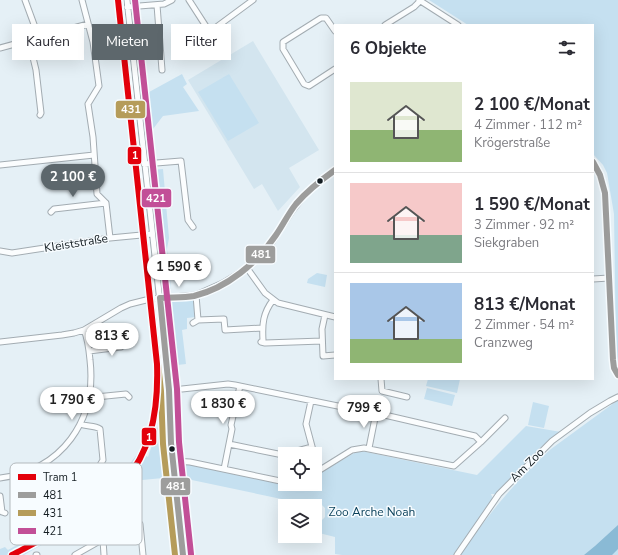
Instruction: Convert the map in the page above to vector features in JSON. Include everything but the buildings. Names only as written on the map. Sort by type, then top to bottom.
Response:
[{"type":"street","points":[[25,0],[34,24]]},
{"type":"street","points":[[82,0],[93,42],[99,86],[88,104],[97,194],[106,203],[110,238]]},
{"type":"street","points":[[127,0],[160,298],[182,555]]},
{"type":"street","points":[[127,7],[164,4],[172,0]]},
{"type":"street","points":[[189,0],[208,31],[211,31],[253,0]]},
{"type":"street","points":[[387,24],[414,7],[420,0],[456,24]]},
{"type":"street","points":[[157,4],[162,70]]},
{"type":"street","points":[[334,30],[326,18],[321,18],[283,42],[282,45],[304,84],[309,86],[334,70]]},
{"type":"street","points":[[84,25],[88,24]]},
{"type":"street","points":[[0,48],[12,45]]},
{"type":"street","points":[[34,60],[41,112],[40,116]]},
{"type":"street","points":[[0,165],[94,155]]},
{"type":"street","points":[[144,164],[181,161],[188,220],[193,227]]},
{"type":"street","points":[[594,164],[600,175],[604,193],[613,360],[614,368],[618,376]]},
{"type":"street","points":[[0,342],[62,335],[84,330],[121,308],[146,300],[196,295],[223,283],[247,268],[272,242],[303,197],[320,180],[334,171]]},
{"type":"street","points":[[51,212],[54,209],[106,203]]},
{"type":"street","name":"Kleiststraße","points":[[0,251],[12,253],[110,238],[152,234]]},
{"type":"street","points":[[247,268],[265,293],[273,300],[283,305],[334,317]]},
{"type":"street","points":[[594,279],[609,278]]},
{"type":"street","points":[[196,295],[195,322],[224,319],[225,330],[262,328]]},
{"type":"street","points":[[273,300],[266,311],[262,328],[263,340],[261,342],[265,344],[322,341]]},
{"type":"street","points":[[325,315],[322,329],[323,356],[334,355]]},
{"type":"street","points":[[44,463],[55,456],[74,434],[80,424],[90,396],[91,379],[88,340],[84,330]]},
{"type":"street","points":[[89,351],[121,348],[124,344]]},
{"type":"street","points":[[381,380],[382,391],[408,397]]},
{"type":"street","points":[[182,389],[228,384],[240,386],[372,414],[376,413],[475,436],[481,442]]},
{"type":"street","points":[[224,469],[232,429],[231,425],[240,386]]},
{"type":"street","points":[[90,396],[96,397],[126,394],[129,397]]},
{"type":"street","name":"Am Zoo","points":[[457,555],[499,494],[552,441],[590,413],[610,400],[618,397]]},
{"type":"street","points":[[311,401],[306,424],[312,447]]},
{"type":"street","points":[[369,448],[376,413]]},
{"type":"street","points":[[322,469],[352,450],[364,448],[454,466],[506,418]]},
{"type":"street","points":[[80,424],[87,427],[96,426],[100,429],[103,460],[101,463]]},
{"type":"street","points":[[229,444],[278,453]]},
{"type":"street","points":[[173,461],[190,462],[278,481]]},
{"type":"street","points":[[0,478],[10,476]]},
{"type":"street","points":[[0,496],[2,512],[5,514]]},
{"type":"street","points":[[75,555],[94,545]]},
{"type":"street","points":[[103,545],[104,555]]},
{"type":"street","points":[[142,545],[143,555]]},
{"type":"shaded area","points":[[253,41],[319,150],[289,168],[300,187],[278,211],[262,184],[254,189],[188,80],[221,60],[231,60],[231,54]]},
{"type":"green space","points":[[429,0],[618,0],[618,363],[616,350],[614,214],[607,173],[603,165],[594,155],[594,24],[466,24]]},
{"type":"green space","points":[[182,74],[187,84],[183,87],[199,111],[163,116],[153,129],[143,130],[140,97]]},
{"type":"green space","points":[[229,74],[259,123],[228,141],[198,92]]},
{"type":"green space","points":[[163,169],[169,238],[167,249],[171,289],[162,290],[150,170]]},
{"type":"green space","points":[[317,273],[327,275],[325,287],[307,283],[308,279]]},
{"type":"green space","points":[[194,297],[196,317],[187,318],[187,329],[182,330],[186,364],[169,366],[162,300]]},
{"type":"green space","points":[[428,380],[460,380],[457,393],[426,386]]},
{"type":"green space","points":[[427,388],[455,395],[452,406],[424,399]]},
{"type":"green space","points":[[162,389],[168,389],[182,555],[172,555],[163,478],[142,480],[142,463],[130,463],[139,452],[148,457],[161,415]]},
{"type":"green space","points":[[618,400],[618,555],[460,555],[502,499],[538,461],[551,449]]},
{"type":"green space","points":[[533,402],[549,406],[544,428],[528,425]]},
{"type":"green space","name":"Zoo Arche Noah","points":[[526,426],[561,432],[541,447],[495,494],[491,494],[493,499],[454,555],[335,554],[335,537],[322,534],[322,520],[325,517],[325,508],[322,505],[322,499],[281,499],[187,479],[186,486],[180,485],[180,463],[278,483],[278,491],[322,491],[322,472],[356,452],[361,451],[477,475]]},
{"type":"green space","points":[[17,545],[42,545],[24,555],[0,555],[0,549],[5,547],[8,550]]},
{"type":"water","points":[[618,525],[618,549],[612,555],[584,555],[595,546]]},
{"type":"tram line","name":"1","points":[[118,0],[157,364],[156,404],[149,437],[137,463]]},
{"type":"tram line","name":"1","points":[[12,555],[31,545]]},
{"type":"transit line","name":"421","points":[[135,0],[177,389],[179,442],[191,554]]},
{"type":"transit line","name":"431","points":[[119,1],[161,391],[163,444],[175,555]]},
{"type":"transit line","name":"481","points":[[594,164],[600,175],[605,193],[613,360],[614,368],[618,375]]},
{"type":"transit line","name":"481","points":[[160,298],[194,296],[218,287],[240,273],[260,255],[279,231],[300,199],[334,171]]},
{"type":"transit line","name":"481","points":[[160,298],[169,390],[171,443],[183,555]]}]
